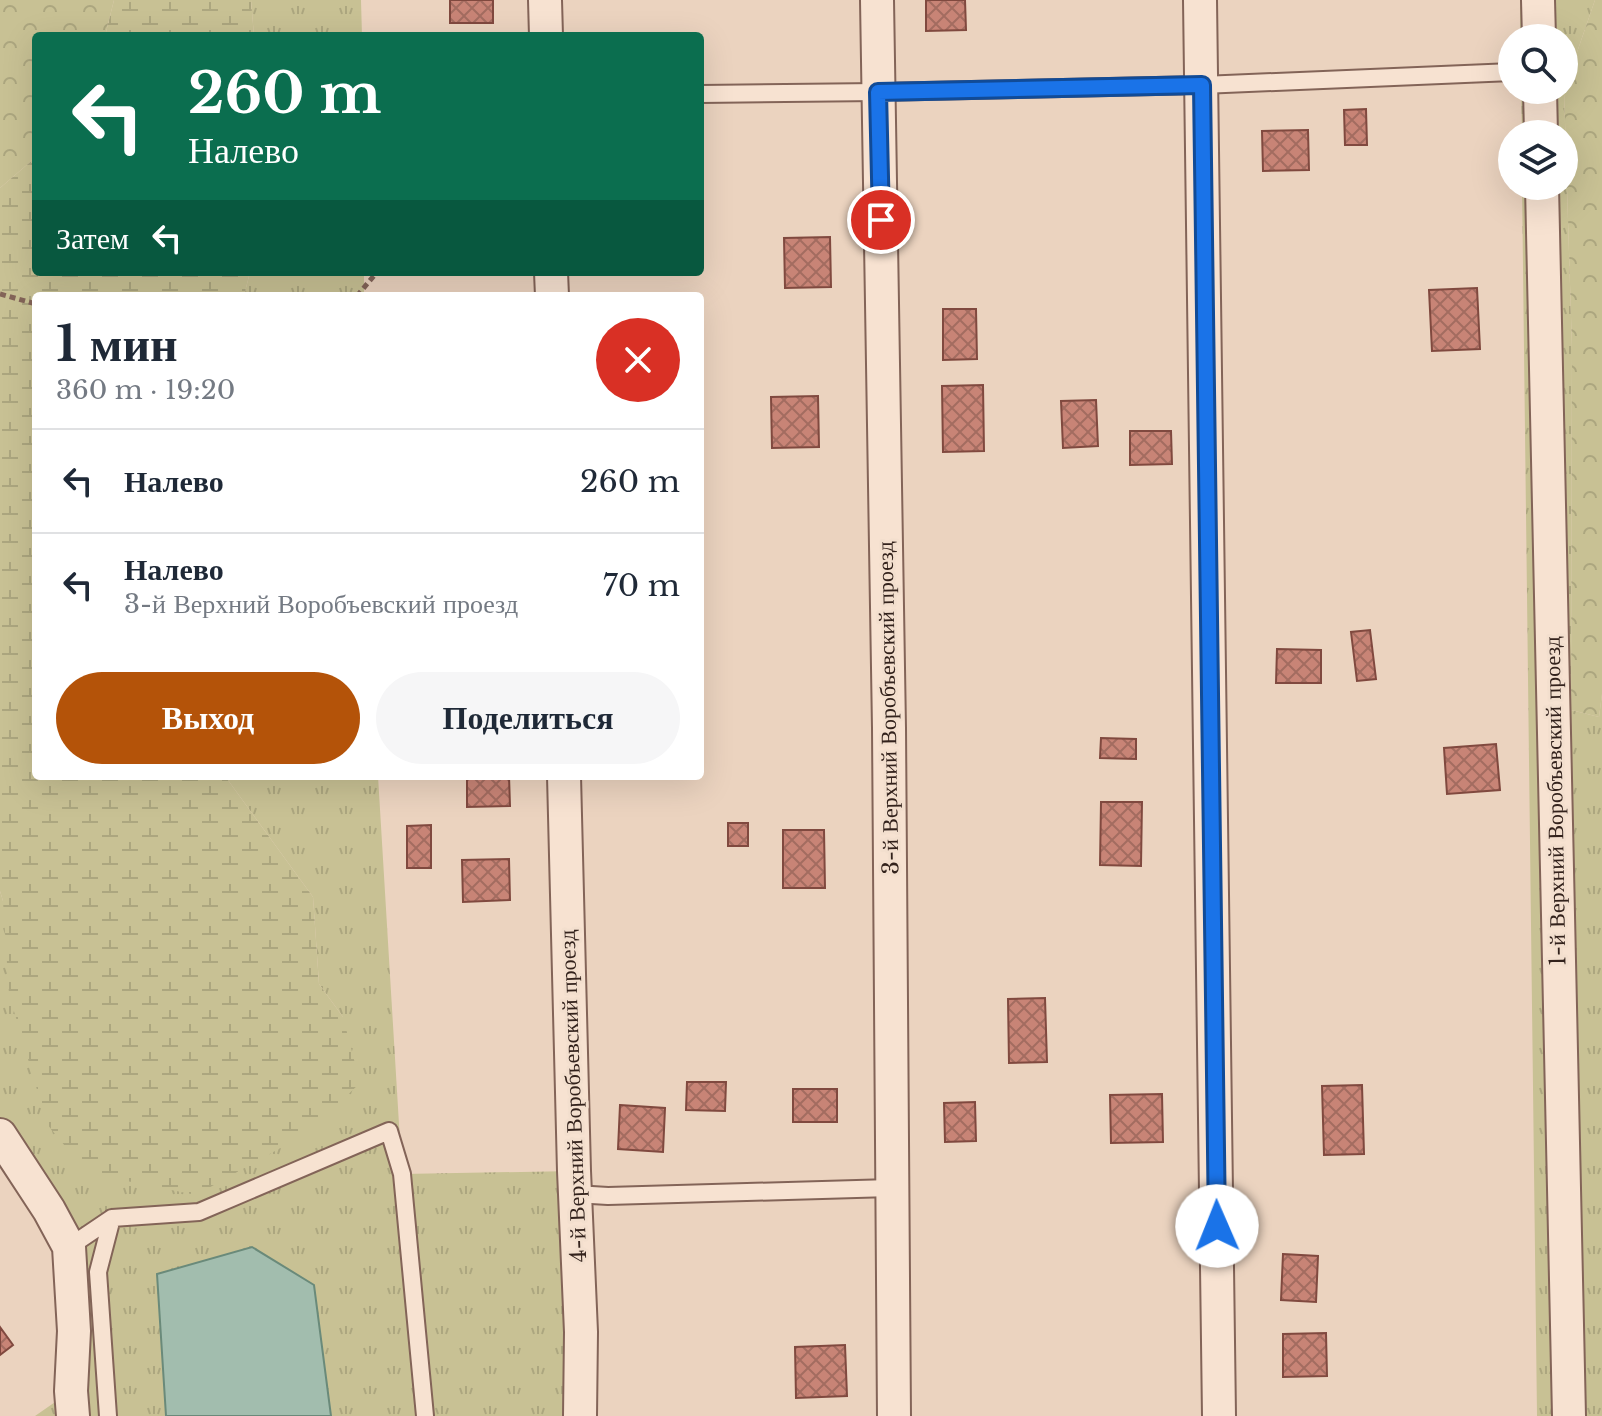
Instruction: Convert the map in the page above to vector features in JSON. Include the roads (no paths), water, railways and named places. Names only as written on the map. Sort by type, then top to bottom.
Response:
[{"type":"street","points":[[545,0],[546,32]]},
{"type":"street","name":"3-й Верхний Воробъевский проезд","points":[[877,0],[889,728],[894,1416]]},
{"type":"street","points":[[1200,0],[1219,1416]]},
{"type":"street","points":[[1538,0],[1539,24]]},
{"type":"street","name":"1-й Верхний Воробъевский проезд","points":[[1542,200],[1569,1416]]},
{"type":"street","name":"4-й Верхний Воробъевский проезд","points":[[564,780],[581,1332],[580,1416]]},
{"type":"street","points":[[0,1135],[69,1247],[74,1331],[73,1416]]},
{"type":"lane","points":[[704,94],[1202,85],[1498,73]]},
{"type":"lane","points":[[69,1247],[112,1218],[199,1212],[389,1131],[402,1174],[425,1416]]},
{"type":"lane","points":[[575,1194],[608,1196],[891,1188]]},
{"type":"lane","points":[[108,1416],[98,1272],[112,1218]]}]
